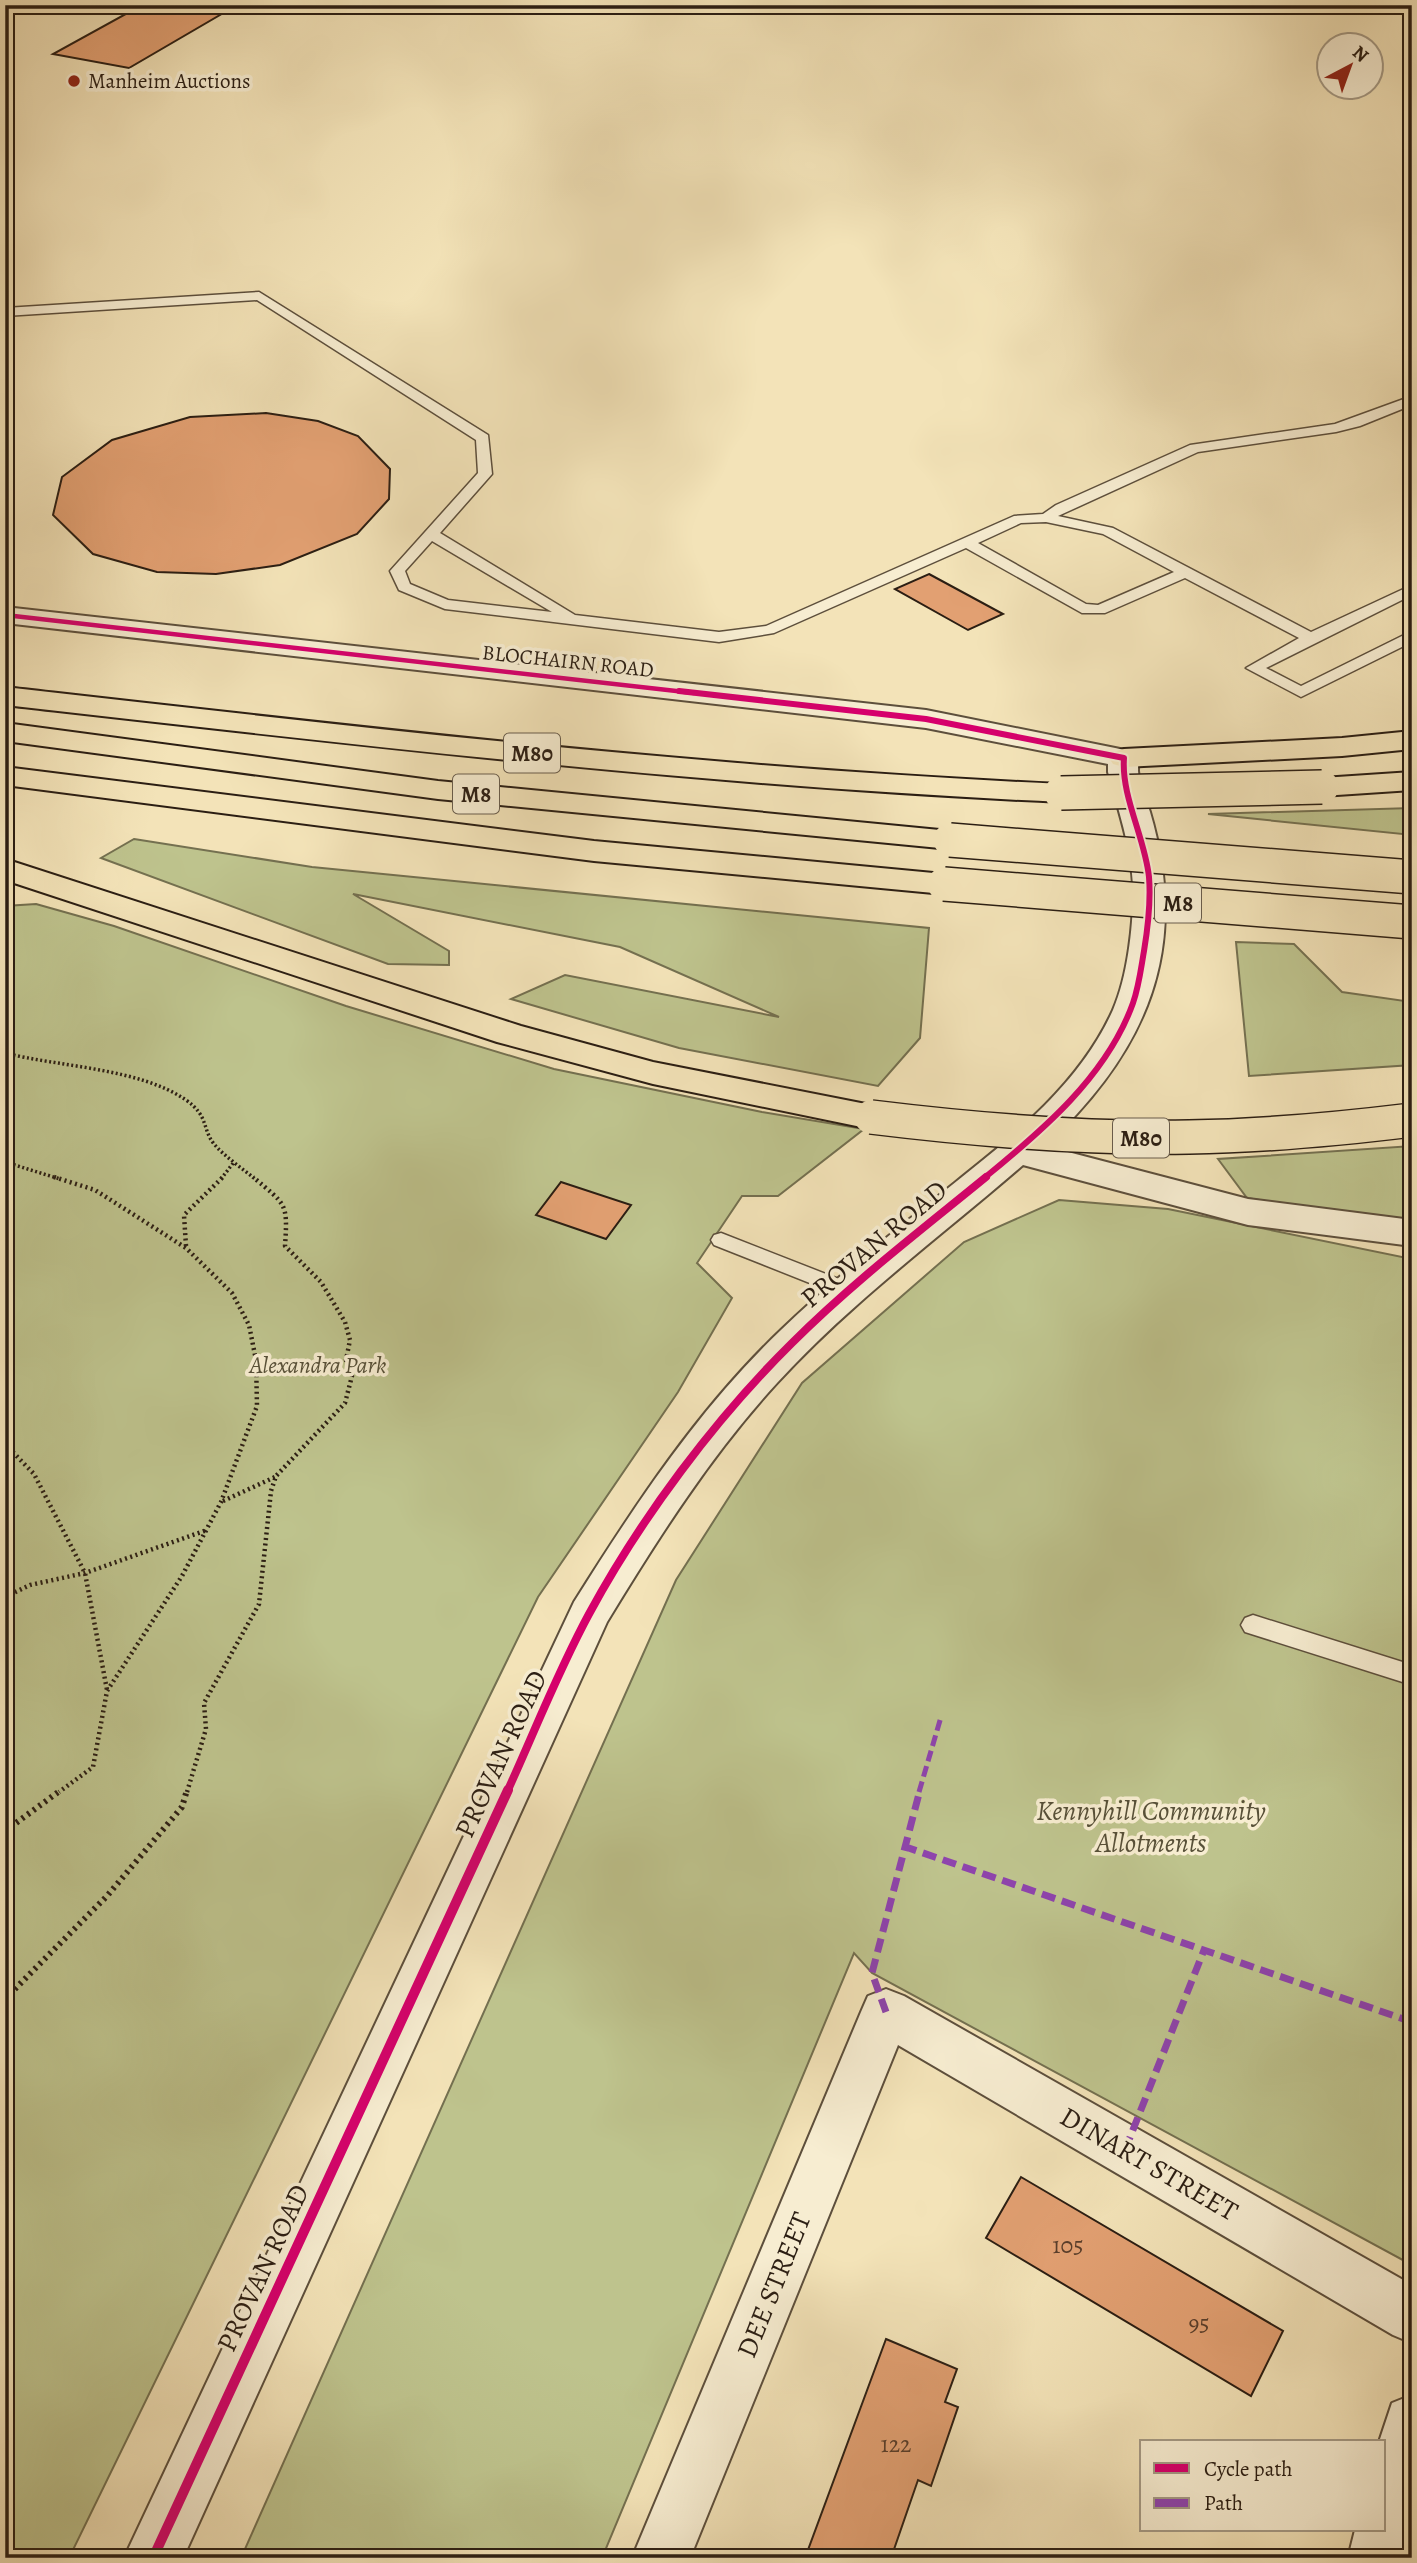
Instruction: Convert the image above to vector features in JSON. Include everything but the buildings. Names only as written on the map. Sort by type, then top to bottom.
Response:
[{"type":"highway","name":"M80","points":[[5,696],[831,782],[1061,793],[1322,787],[1412,781]]},
{"type":"highway","name":"M8","points":[[5,732],[438,790],[950,840],[1412,877]]},
{"type":"highway","points":[[1124,758],[1342,747],[1412,740]]},
{"type":"highway","name":"M8","points":[[5,776],[594,851],[944,884],[1412,922]]},
{"type":"highway","name":"M80","points":[[5,869],[509,1034],[653,1073],[871,1117],[1003,1132],[1148,1138],[1304,1132],[1412,1120]]},
{"type":"street","name":"BLOCHAIRN ROAD","points":[[5,615],[926,719],[1124,758]]},
{"type":"street","name":"PROVAN ROAD","points":[[153,2558],[589,1614],[661,1499],[715,1426],[790,1345],[847,1290],[1017,1151],[1072,1098],[1108,1052],[1130,1010],[1147,931],[1148,866],[1123,772],[1124,758]]},
{"type":"street","points":[[1017,1151],[1248,1212],[1412,1233]]},
{"type":"street","name":"DINART STREET","points":[[886,2012],[1412,2316]]},
{"type":"street","name":"DEE STREET","points":[[661,2558],[886,2012]]},
{"type":"street","points":[[1386,2523],[1412,2423]]},
{"type":"street","points":[[1377,2558],[1384,2532]]},
{"type":"lane","points":[[5,15],[23,5]]},
{"type":"lane","points":[[5,312],[259,296],[483,438],[485,474],[397,571],[404,587],[445,604],[719,637],[769,630],[1019,519],[1046,518],[1108,531],[1311,638]]},
{"type":"lane","points":[[1046,518],[1061,508],[1195,448],[1336,428],[1412,400]]},
{"type":"lane","points":[[431,534],[574,620]]},
{"type":"lane","points":[[968,543],[1082,608],[1100,610],[1185,572]]},
{"type":"lane","points":[[1412,589],[1254,668],[1301,692],[1412,636]]},
{"type":"lane","points":[[721,1240],[847,1290]]},
{"type":"lane","points":[[1253,1625],[1412,1675]]},
{"type":"path","points":[[5,1053],[30,1061],[128,1078],[172,1092],[203,1116],[207,1134],[234,1162],[268,1187],[281,1201],[286,1212],[285,1246],[321,1282],[345,1322],[350,1340],[346,1360],[352,1376],[345,1403],[276,1476],[221,1502]]},
{"type":"path","points":[[5,1162],[95,1190],[186,1248],[232,1293],[249,1325],[256,1360],[257,1406],[221,1502],[182,1576],[107,1691]]},
{"type":"path","points":[[186,1248],[184,1215],[225,1175],[234,1162]]},
{"type":"path","points":[[5,1444],[34,1474],[85,1573],[107,1691],[93,1767],[5,1831]]},
{"type":"path","points":[[5,1999],[107,1896],[183,1807],[206,1729],[204,1703],[259,1604],[271,1491],[276,1476]]},
{"type":"path","points":[[5,1597],[30,1585],[85,1573],[207,1530]]},
{"type":"green space","points":[[1412,808],[1412,835],[1208,814]]},
{"type":"green space","points":[[134,839],[312,867],[929,928],[920,1038],[878,1086],[679,1048],[511,999],[565,975],[779,1017],[620,947],[353,894],[449,951],[449,965],[388,964],[101,858]]},
{"type":"green space","name":"Alexandra Park","points":[[36,904],[114,926],[346,1006],[554,1069],[762,1112],[864,1129],[778,1196],[742,1196],[697,1263],[732,1298],[678,1392],[538,1597],[69,2558],[5,2558],[5,906]]},
{"type":"green space","points":[[1236,942],[1294,944],[1342,992],[1412,1002],[1412,1065],[1249,1076]]},
{"type":"green space","points":[[1412,1146],[1412,1225],[1247,1198],[1218,1159]]},
{"type":"green space","name":"Kennyhill Community Allotments","points":[[1059,1200],[1168,1209],[1412,1259],[1412,2265],[872,1973],[854,1953],[602,2558],[241,2558],[676,1580],[802,1383],[964,1242]]},
{"type":"marked path","points":[[886,2012],[872,1973],[903,1846],[941,1717]]},
{"type":"marked path","points":[[903,1846],[1412,2022]]},
{"type":"marked path","points":[[1125,2150],[1204,1950]]},
{"type":"cycle path","points":[[5,615],[926,719],[1124,758],[1123,772],[1142,841],[1148,876],[1148,922],[1136,991],[1113,1043],[1094,1071],[1048,1123],[847,1292],[763,1373],[682,1472],[589,1614],[153,2558]]},
{"type":"place","name":"Manheim Auctions","points":[[74,81]]}]
